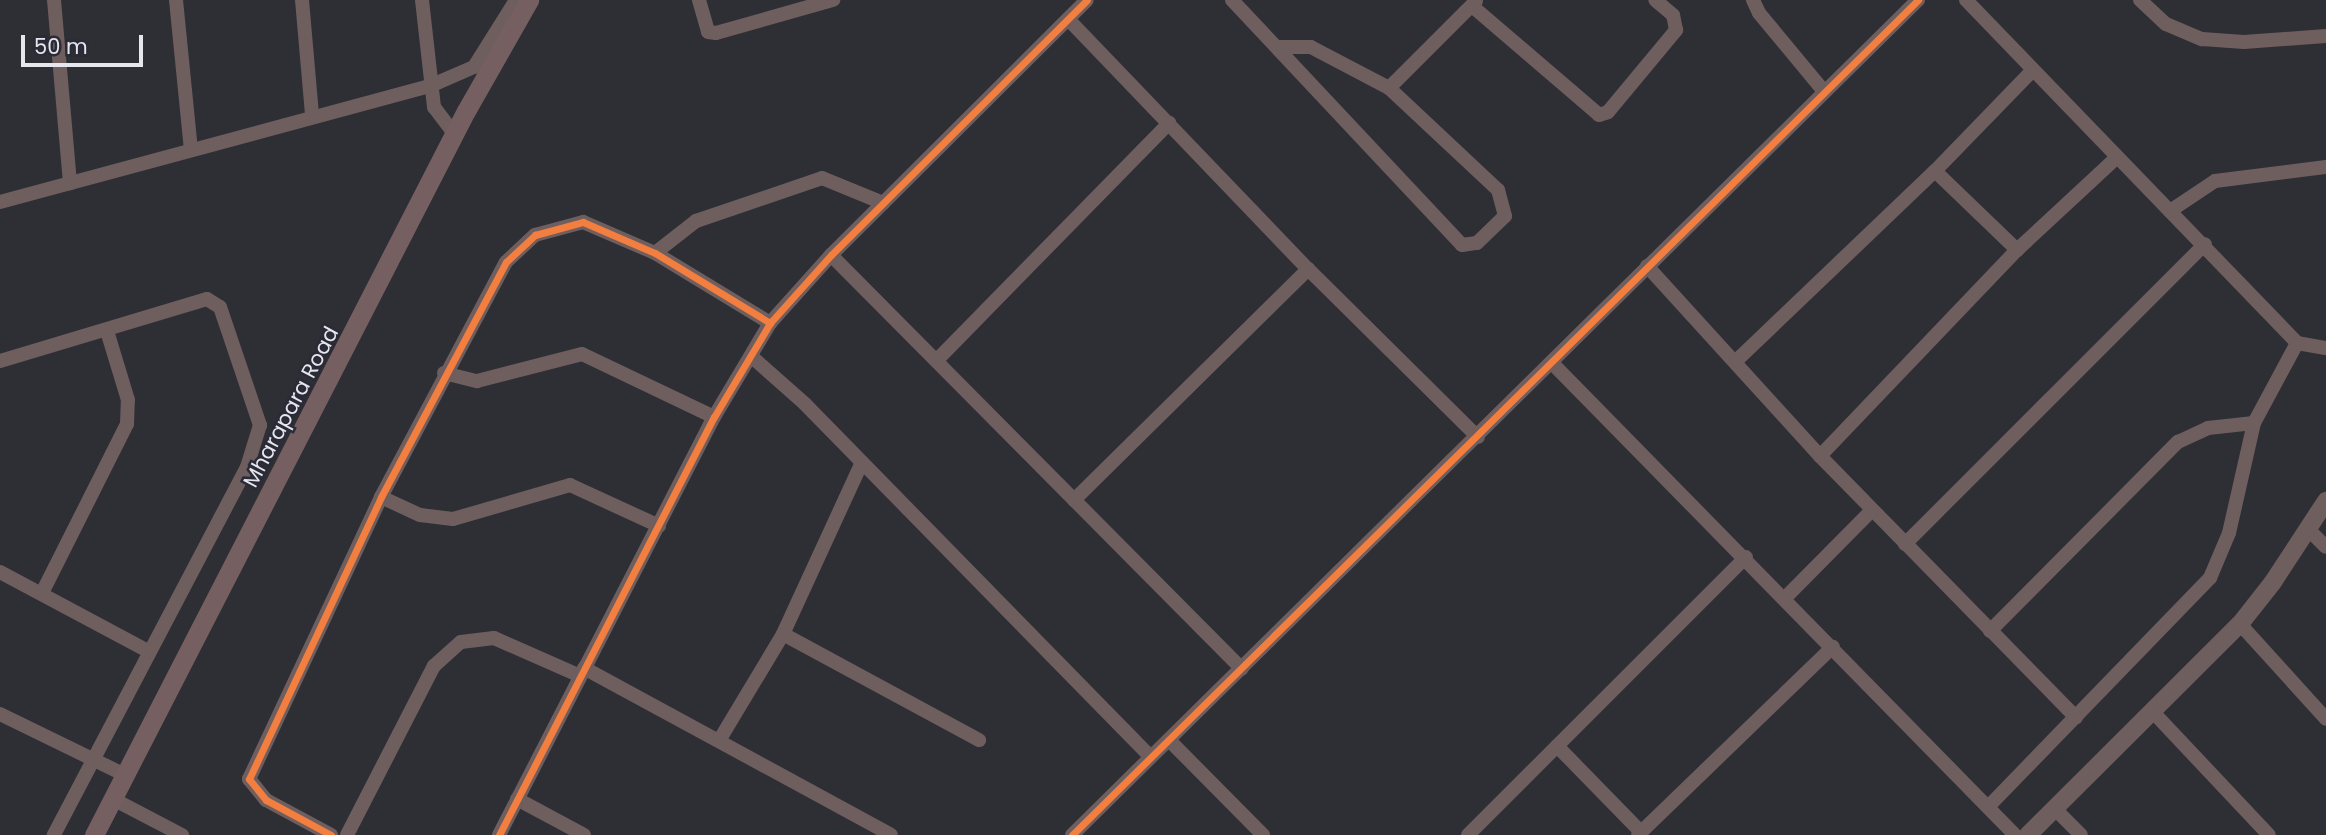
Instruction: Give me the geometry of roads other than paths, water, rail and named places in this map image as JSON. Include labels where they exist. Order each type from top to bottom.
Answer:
[{"type":"main road","name":"Mharapara Road","points":[[94,835],[454,134],[529,0]]},
{"type":"street","points":[[54,0],[70,183]]},
{"type":"street","points":[[176,0],[191,149]]},
{"type":"street","points":[[302,0],[312,115]]},
{"type":"street","points":[[422,0],[434,107],[454,134]]},
{"type":"street","points":[[0,202],[312,115],[430,86],[474,67],[516,0]]},
{"type":"street","points":[[699,0],[708,32],[716,33],[833,0]]},
{"type":"street","points":[[499,835],[715,417],[770,323],[831,255],[1087,0]]},
{"type":"street","points":[[1232,0],[1462,246],[1477,243],[1505,216],[1498,190],[1389,88],[1311,47],[1278,47]]},
{"type":"street","points":[[1389,88],[1474,3],[1599,115],[1608,112],[1676,30],[1673,15],[1656,0]]},
{"type":"street","points":[[1754,0],[1759,13],[1823,90]]},
{"type":"street","points":[[1072,835],[1478,437],[1823,90],[1919,0]]},
{"type":"street","points":[[1966,0],[2031,72],[2115,159],[2204,244],[2297,343],[2326,348]]},
{"type":"street","points":[[2140,0],[2165,24],[2202,39],[2244,42],[2326,36]]},
{"type":"street","points":[[1068,19],[1308,269],[1478,437]]},
{"type":"street","points":[[1736,361],[1935,171],[2031,72]]},
{"type":"street","points":[[937,360],[1169,123]]},
{"type":"street","points":[[1820,456],[2017,250],[2115,159]]},
{"type":"street","points":[[2170,211],[2215,181],[2326,167]]},
{"type":"street","points":[[1935,171],[2017,250]]},
{"type":"street","points":[[655,253],[696,221],[822,178],[883,203]]},
{"type":"street","points":[[331,835],[266,800],[249,779],[382,497],[444,373],[506,262],[535,235],[583,222],[655,253],[770,323]]},
{"type":"street","points":[[1905,544],[2204,244]]},
{"type":"street","points":[[831,255],[1242,669]]},
{"type":"street","points":[[1647,266],[1820,456],[2076,717]]},
{"type":"street","points":[[1074,500],[1308,269]]},
{"type":"street","points":[[0,361],[207,299],[220,307],[260,425],[247,467],[148,651],[54,835]]},
{"type":"street","points":[[42,593],[127,424],[128,400],[107,331]]},
{"type":"street","points":[[1989,806],[2210,578],[2229,533],[2254,423],[2297,343]]},
{"type":"street","points":[[444,373],[477,381],[582,354],[715,417]]},
{"type":"street","points":[[751,356],[862,462],[1152,757]]},
{"type":"street","points":[[1552,363],[1746,557],[2015,835]]},
{"type":"street","points":[[1990,631],[2178,442],[2208,428],[2254,423]]},
{"type":"street","points":[[720,739],[783,634],[862,462]]},
{"type":"street","points":[[382,497],[421,515],[453,519],[570,485],[659,526]]},
{"type":"street","points":[[2028,835],[2240,624],[2326,501]]},
{"type":"street","points":[[1785,598],[1872,510]]},
{"type":"street","points":[[2308,529],[2326,547]]},
{"type":"street","points":[[1468,835],[1746,557]]},
{"type":"street","points":[[0,572],[148,651]]},
{"type":"street","points":[[2240,624],[2326,719]]},
{"type":"street","points":[[783,634],[979,740]]},
{"type":"street","points":[[347,835],[434,666],[461,642],[494,638],[582,672],[720,739],[891,835]]},
{"type":"street","points":[[1558,746],[1639,834],[1833,648]]},
{"type":"street","points":[[2153,712],[2269,835]]},
{"type":"street","points":[[0,714],[91,762],[125,775]]},
{"type":"street","points":[[1169,740],[1258,833]]},
{"type":"street","points":[[113,799],[182,835]]},
{"type":"street","points":[[517,799],[584,835]]},
{"type":"street","points":[[2056,810],[2081,835]]}]
